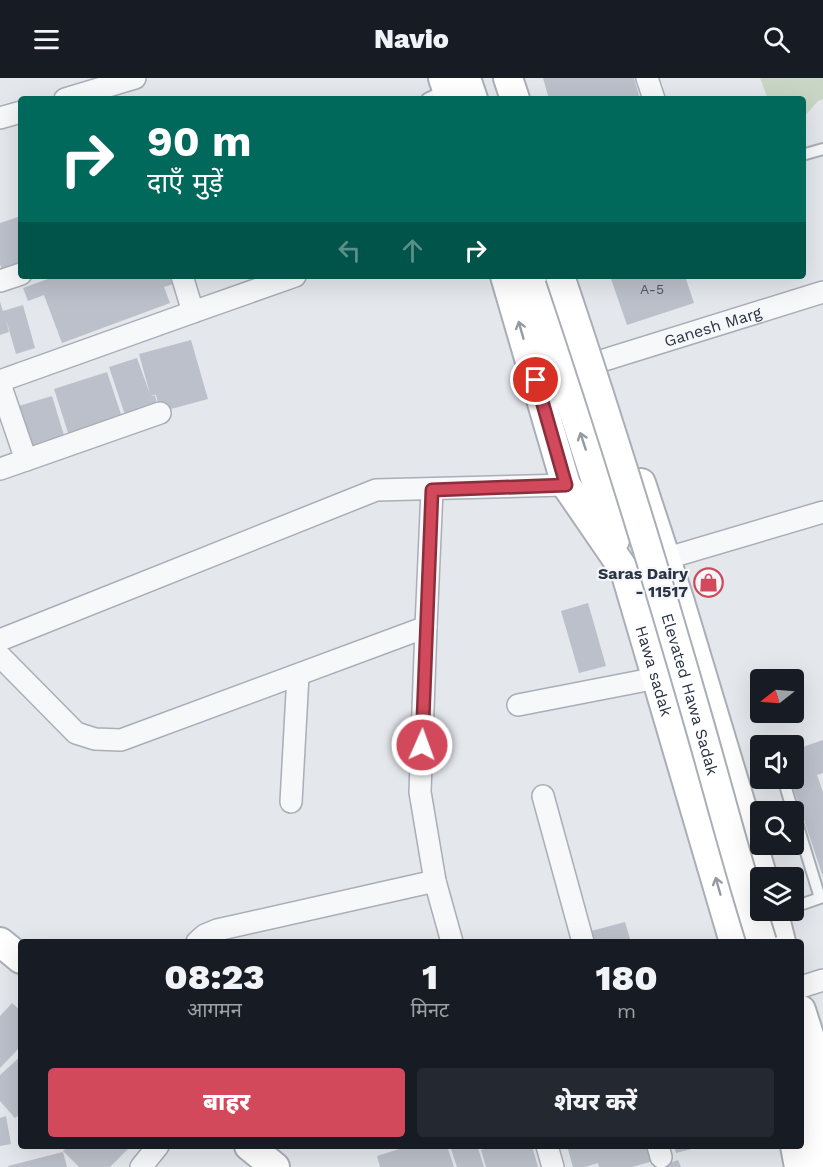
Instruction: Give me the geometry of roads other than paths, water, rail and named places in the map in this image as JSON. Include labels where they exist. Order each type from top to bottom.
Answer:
[{"type":"main road","points":[[495,78],[500,96]]},
{"type":"main road","points":[[508,78],[514,96]]},
{"type":"main road","points":[[446,89],[465,96]]},
{"type":"main road","name":"Hawa sadak","points":[[507,279],[566,485],[625,571],[733,939]]},
{"type":"main road","points":[[532,279],[625,571]]},
{"type":"main road","name":"Elevated Hawa Sadak","points":[[561,279],[615,445],[696,712],[761,939]]},
{"type":"main road","points":[[574,279],[666,558],[760,867]]},
{"type":"main road","points":[[781,921],[782,939]]},
{"type":"main road","points":[[0,942],[18,957]]},
{"type":"main road","points":[[804,1019],[813,1047],[823,1094]]},
{"type":"main road","points":[[804,1086],[823,1167]]},
{"type":"main road","points":[[253,1149],[275,1167]]},
{"type":"main road","points":[[796,1149],[799,1167]]},
{"type":"street","points":[[74,96],[135,78]]},
{"type":"street","points":[[647,78],[653,96]]},
{"type":"street","points":[[0,118],[18,113]]},
{"type":"street","points":[[0,281],[18,275]]},
{"type":"street","points":[[183,279],[193,312]]},
{"type":"street","points":[[26,460],[0,383],[286,279]]},
{"type":"street","name":"Ganesh Marg","points":[[601,361],[823,292]]},
{"type":"street","points":[[0,469],[160,413]]},
{"type":"street","points":[[0,640],[376,490],[566,485]]},
{"type":"street","points":[[432,490],[420,792],[435,881],[451,939]]},
{"type":"street","points":[[625,571],[823,512]]},
{"type":"street","points":[[0,656],[76,733],[95,739],[121,740],[426,627]]},
{"type":"street","points":[[291,802],[298,675]]},
{"type":"street","points":[[518,705],[657,678]]},
{"type":"street","points":[[543,796],[582,939]]},
{"type":"street","points":[[200,939],[216,930],[435,881]]},
{"type":"street","points":[[804,986],[823,980]]},
{"type":"street","points":[[141,1167],[156,1149]]},
{"type":"street","points":[[548,1149],[553,1167]]},
{"type":"lane","points":[[806,154],[823,149]]},
{"type":"lane","points":[[804,845],[822,898],[804,904]]},
{"type":"place","name":"Saras Dairy - 11517","points":[[709,582]]}]
